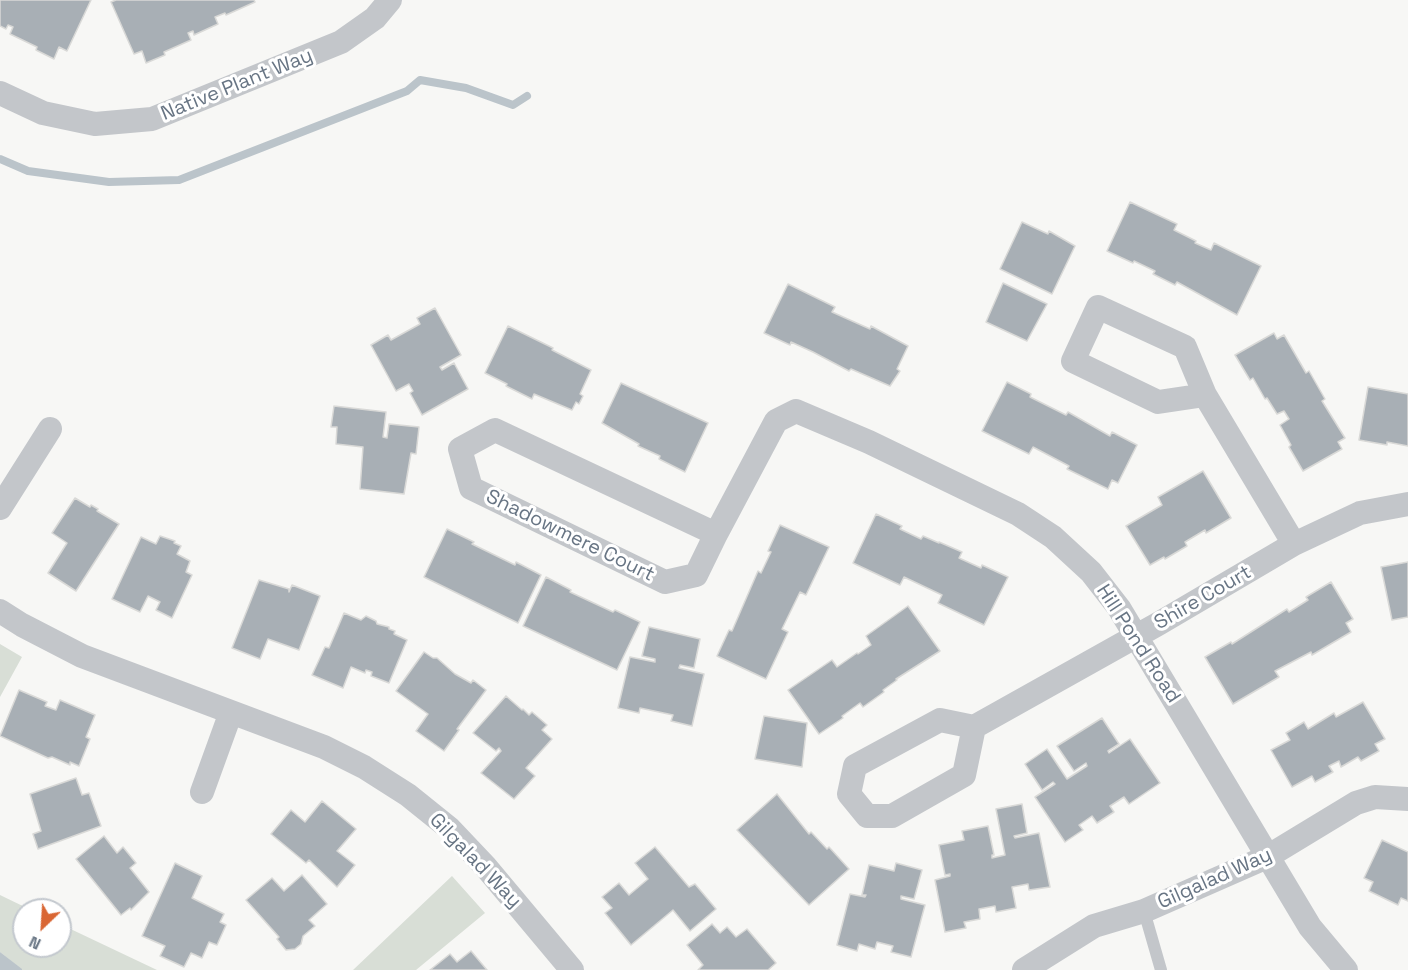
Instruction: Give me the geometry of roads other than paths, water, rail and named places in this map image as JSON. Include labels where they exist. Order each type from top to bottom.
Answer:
[{"type":"street","name":"Native Plant Way","points":[[0,93],[43,113],[95,124],[152,119],[341,42],[375,18],[390,0]]},
{"type":"street","points":[[1205,395],[1158,402],[1073,361],[1098,307],[1185,347],[1205,395],[1294,543]]},
{"type":"street","name":"Shadowmere Court","points":[[716,534],[495,430],[460,449],[471,488],[665,582],[696,575],[776,421],[796,411]]},
{"type":"street","name":"Hill Pond Road","points":[[796,411],[868,442],[1018,514],[1053,537],[1090,572],[1119,608],[1310,927],[1346,970]]},
{"type":"street","points":[[0,508],[50,429]]},
{"type":"street","name":"Shire Court","points":[[974,727],[1136,636],[1294,543],[1360,513],[1408,504]]},
{"type":"street","name":"Gilgalad Way","points":[[0,611],[82,656],[324,747],[364,767],[408,795],[449,828],[485,866],[572,970]]},
{"type":"street","points":[[202,792],[231,712]]},
{"type":"street","points":[[940,720],[974,727],[964,775],[892,816],[867,816],[849,794],[855,766],[940,720]]},
{"type":"street","name":"Gilgalad Way","points":[[1024,970],[1094,926],[1144,911],[1267,856],[1356,803],[1374,797],[1408,799]]},
{"type":"lane","points":[[1144,911],[1161,970]]},
{"type":"waterway","points":[[0,159],[28,171],[109,182],[179,180],[407,91],[420,80],[466,88],[513,105],[527,96]]}]
